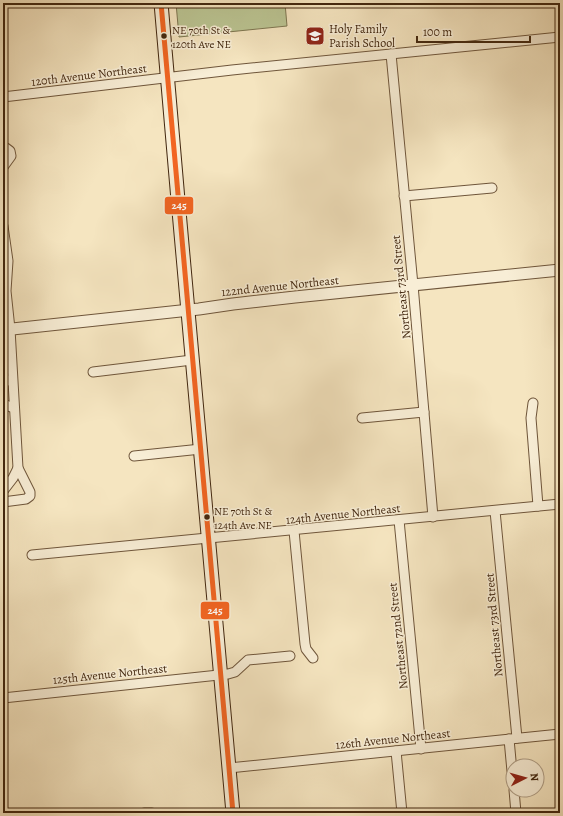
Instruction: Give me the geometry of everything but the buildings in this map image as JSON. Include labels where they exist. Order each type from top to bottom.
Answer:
[{"type":"main road","points":[[161,3],[233,813]]},
{"type":"street","name":"120th Avenue Northeast","points":[[3,97],[232,70],[560,37]]},
{"type":"street","name":"Northeast 73rd Street","points":[[390,54],[413,285],[433,517]]},
{"type":"street","points":[[3,148],[10,151],[11,156],[3,167]]},
{"type":"street","points":[[404,196],[492,188]]},
{"type":"street","points":[[3,226],[8,261],[5,288],[6,329],[12,379],[18,468],[30,492],[30,496],[26,499],[3,502]]},
{"type":"street","name":"122nd Avenue Northeast","points":[[6,329],[560,270]]},
{"type":"street","points":[[93,372],[192,360]]},
{"type":"street","points":[[3,384],[12,379]]},
{"type":"street","points":[[533,403],[531,418],[538,506]]},
{"type":"street","points":[[3,404],[14,408]]},
{"type":"street","points":[[362,418],[424,412]]},
{"type":"street","points":[[134,456],[201,449]]},
{"type":"street","points":[[3,491],[13,478],[18,468]]},
{"type":"street","name":"124th Avenue Northeast","points":[[32,555],[294,531],[560,504]]},
{"type":"street","name":"Northeast 73rd Street","points":[[495,511],[513,738],[513,758]]},
{"type":"street","name":"Northeast 72nd Street","points":[[399,520],[421,749]]},
{"type":"street","points":[[294,531],[304,644],[313,658]]},
{"type":"street","name":"125th Avenue Northeast","points":[[3,698],[220,675],[235,672],[248,660],[290,656]]},
{"type":"street","name":"126th Avenue Northeast","points":[[229,768],[560,734]]},
{"type":"street","points":[[396,751],[402,813]]},
{"type":"street","points":[[515,798],[516,813]]},
{"type":"street","points":[[144,813],[152,813]]},
{"type":"green space","points":[[176,3],[285,3],[287,26],[179,37]]},
{"type":"transit line","name":"245","points":[[161,3],[233,813]]},
{"type":"place","name":"NE 70th St & 120th Ave NE","points":[[164,36]]},
{"type":"place","name":"Holy Family Parish School","points":[[315,36]]},
{"type":"place","name":"NE 70th St & 124th Ave NE","points":[[207,517]]}]
